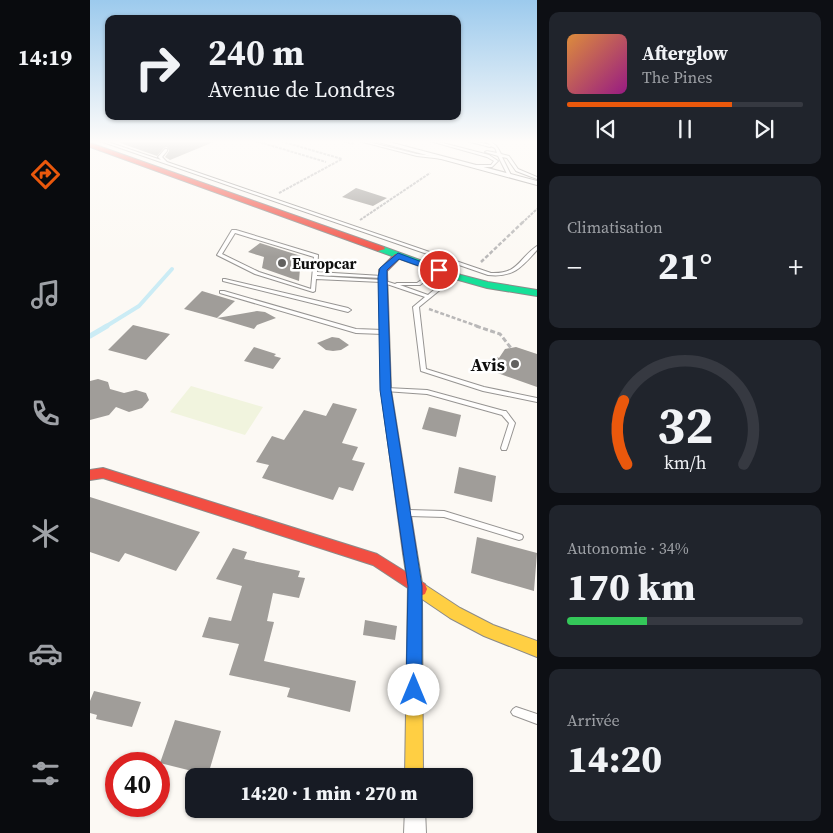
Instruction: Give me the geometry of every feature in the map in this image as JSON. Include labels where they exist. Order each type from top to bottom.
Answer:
[{"type":"street","points":[[187,180],[473,282],[537,292]]},
{"type":"street","points":[[398,256],[383,270],[386,281],[383,332],[386,390],[415,586],[414,768]]},
{"type":"street","points":[[90,474],[103,473],[377,560],[455,613],[489,631],[537,649]]},
{"type":"street","points":[[415,818],[415,833]]},
{"type":"lane","points":[[217,180],[472,269],[498,275],[509,274],[514,271],[537,247]]},
{"type":"lane","points":[[234,231],[316,256],[314,275],[313,291],[257,273],[219,255],[234,231]]},
{"type":"lane","points":[[314,275],[418,284],[427,277]]},
{"type":"lane","points":[[225,280],[348,310]]},
{"type":"lane","points":[[386,281],[429,297]]},
{"type":"lane","points":[[444,284],[416,307],[423,370],[483,389],[537,400]]},
{"type":"lane","points":[[300,298],[302,287]]},
{"type":"lane","points":[[222,292],[356,331],[383,332]]},
{"type":"lane","points":[[386,390],[427,392],[504,413],[512,423],[504,448]]},
{"type":"lane","points":[[404,513],[444,514],[519,537]]},
{"type":"lane","points":[[516,712],[537,719]]},
{"type":"path","points":[[277,194],[303,180]]},
{"type":"path","points":[[359,221],[420,180]]},
{"type":"path","points":[[472,269],[537,209]]},
{"type":"path","points":[[420,303],[425,308],[500,334],[511,348]]},
{"type":"green space","points":[[191,386],[263,407],[245,435],[170,412]]},
{"type":"building","points":[[356,188],[387,198],[373,206],[342,197]]},
{"type":"building","name":"Europcar","points":[[260,243],[301,256],[299,281],[262,268],[264,257],[248,252]]},
{"type":"building","points":[[202,291],[235,301],[217,318],[184,309]]},
{"type":"building","points":[[257,311],[265,312],[276,318],[257,325],[254,329],[217,318]]},
{"type":"building","points":[[133,325],[170,334],[146,360],[108,350]]},
{"type":"building","points":[[332,337],[339,338],[349,345],[341,350],[333,351],[326,350],[317,343]]},
{"type":"building","points":[[254,347],[276,354],[274,356],[281,358],[273,369],[244,361]]},
{"type":"building","name":"Avis","points":[[516,347],[537,354],[537,387],[489,370],[497,357],[499,358],[505,349]]},
{"type":"building","points":[[98,379],[108,382],[110,389],[124,393],[136,390],[146,393],[149,400],[142,408],[129,412],[116,407],[109,415],[90,420],[90,381]]},
{"type":"building","points":[[333,403],[357,409],[342,443],[358,447],[352,460],[365,463],[353,491],[339,487],[333,500],[262,478],[269,465],[256,462],[272,436],[284,440],[304,410],[326,416]]},
{"type":"building","points":[[429,407],[461,415],[456,437],[422,429]]},
{"type":"building","points":[[459,467],[496,476],[492,502],[454,493]]},
{"type":"building","points":[[90,497],[200,532],[176,571],[125,553],[119,562],[90,552]]},
{"type":"building","points":[[477,537],[537,553],[534,591],[471,573]]},
{"type":"building","points":[[233,548],[247,552],[244,559],[300,571],[298,577],[305,578],[299,598],[273,593],[267,621],[274,622],[264,661],[356,681],[350,712],[287,697],[290,688],[229,675],[239,644],[202,637],[209,617],[231,621],[242,586],[216,579]]},
{"type":"building","points":[[365,620],[397,626],[395,640],[363,635]]},
{"type":"building","points":[[94,691],[141,702],[132,727],[96,719],[97,715],[90,713],[90,701]]},
{"type":"building","points":[[175,720],[221,731],[210,768],[185,769],[170,766],[170,752],[164,752]]},
{"type":"waterway","points":[[105,327],[139,306],[172,269]]},
{"type":"waterway","points":[[90,336],[107,326]]},
{"type":"traffic: fast","points":[[381,249],[458,277],[487,285],[537,293]]},
{"type":"traffic: slow","points":[[410,553],[415,586],[414,768]]},
{"type":"traffic: slow","points":[[420,589],[455,613],[489,631],[537,649]]},
{"type":"traffic: jam","points":[[188,180],[381,249]]},
{"type":"traffic: jam","points":[[398,256],[383,270],[386,390],[410,553]]},
{"type":"traffic: jam","points":[[90,475],[103,473],[377,560],[420,589]]},
{"type":"place","name":"Europcar","points":[[282,263]]},
{"type":"place","name":"Avis","points":[[515,364]]},
{"type":"route","points":[[414,690],[415,586],[386,390],[382,277],[383,270],[398,256],[439,270]]}]
